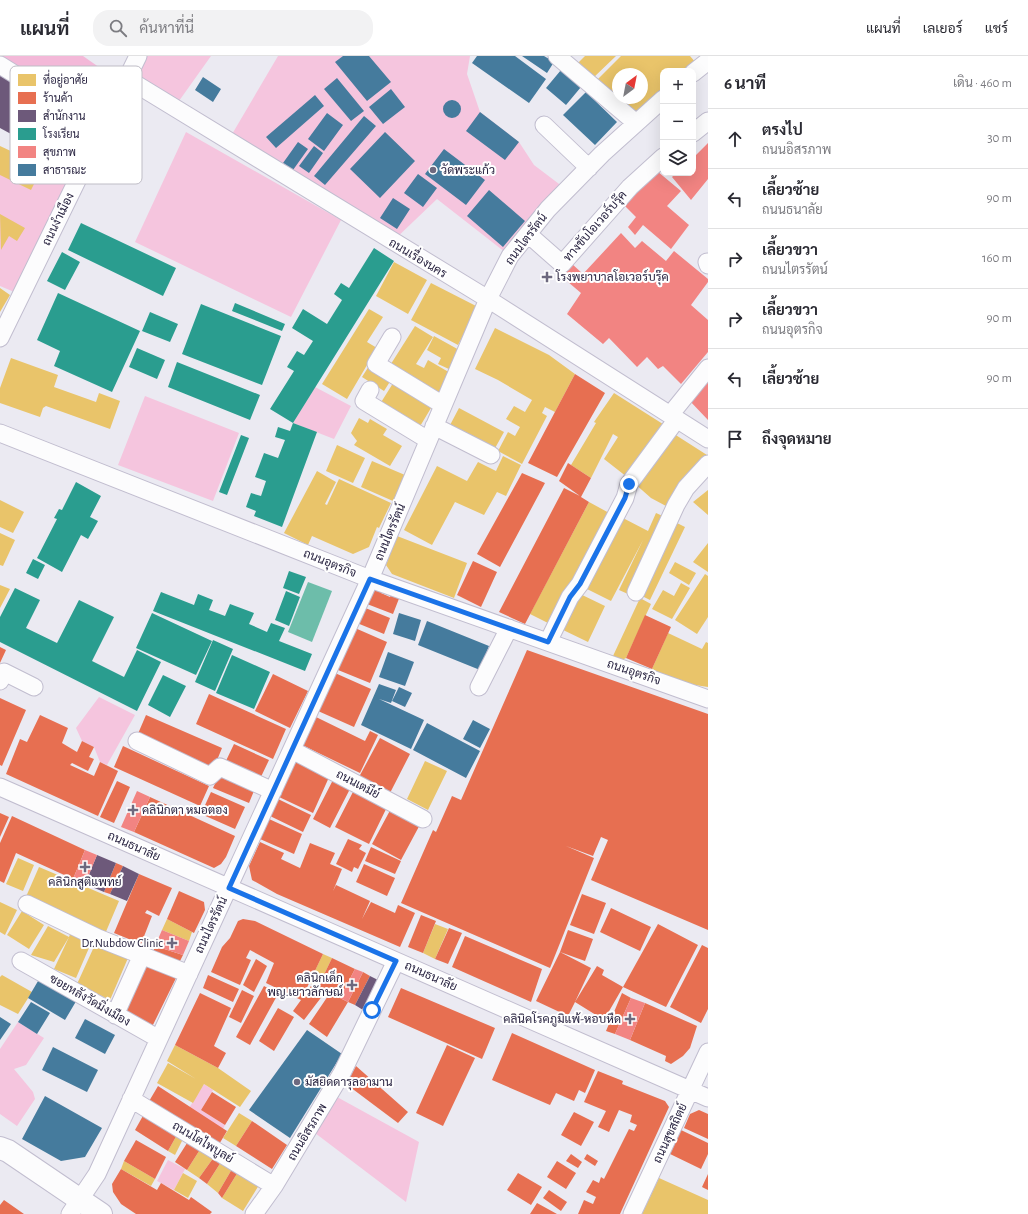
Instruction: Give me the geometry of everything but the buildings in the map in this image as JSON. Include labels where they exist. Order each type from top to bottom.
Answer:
[{"type":"main road","points":[[1,1149],[8,1151],[75,1207],[101,1214]]},
{"type":"street","name":"ถนนงำเมือง","points":[[133,66],[138,56]]},
{"type":"street","points":[[557,56],[636,123]]},
{"type":"street","points":[[696,71],[708,61]]},
{"type":"street","points":[[0,65],[10,71]]},
{"type":"street","name":"ถนนเรื่องนคร","points":[[142,88],[488,299],[708,439]]},
{"type":"street","name":"ถนนไตรรัตน์","points":[[75,1207],[97,1174],[229,888],[370,579],[488,299],[510,256],[548,209],[588,168],[660,102]]},
{"type":"street","points":[[696,131],[708,121]]},
{"type":"street","points":[[544,125],[588,168]]},
{"type":"street","name":"ทางขับโอเวอร์บรุ๊ค","points":[[528,234],[562,264],[630,187],[660,161]]},
{"type":"street","name":"ถนนงำเมือง","points":[[0,338],[75,184]]},
{"type":"street","points":[[392,337],[376,364],[443,405]]},
{"type":"street","points":[[548,642],[570,597],[580,584],[625,498],[629,484],[673,417],[708,368]]},
{"type":"street","points":[[370,390],[364,401],[431,433],[491,455]]},
{"type":"street","name":"ถนนอุตรกิจ","points":[[0,433],[370,579],[708,699]]},
{"type":"street","points":[[636,592],[676,505],[686,488],[708,464]]},
{"type":"street","points":[[479,687],[509,628]]},
{"type":"street","points":[[0,681],[4,672],[34,687]]},
{"type":"street","points":[[137,740],[210,776],[220,767],[273,791]]},
{"type":"street","name":"ถนนเตมีย์","points":[[292,750],[423,819]]},
{"type":"street","name":"ถนนธนาลัย","points":[[0,788],[708,1098]]},
{"type":"street","points":[[27,904],[98,938],[189,974]]},
{"type":"street","points":[[115,1015],[142,955]]},
{"type":"street","name":"ซอยหลังวัดมิ่งเมือง","points":[[21,961],[159,1039]]},
{"type":"street","name":"ถนนอิสรภาพ","points":[[254,1214],[274,1186],[342,1073],[396,961]]},
{"type":"street","name":"ถนนสุขสถิตย์","points":[[632,1214],[708,1052]]},
{"type":"street","name":"ถนนโตไพบูลย์","points":[[131,1099],[274,1186]]},
{"type":"shaded area","points":[[2,56],[83,56],[97,66],[10,66],[0,61]]},
{"type":"shaded area","points":[[135,56],[211,56],[174,108],[142,88],[142,66],[131,66]]},
{"type":"shaded area","name":"วัดพระแก้ว","points":[[278,56],[470,56],[467,74],[480,112],[519,142],[534,165],[567,190],[510,256],[437,199],[392,242],[228,141]]},
{"type":"shaded area","points":[[186,132],[341,220],[291,317],[135,242]]},
{"type":"shaded area","points":[[10,173],[10,184],[68,184],[19,294],[0,286],[0,175]]},
{"type":"shaded area","points":[[315,387],[351,406],[334,439],[293,423]]},
{"type":"shaded area","points":[[145,396],[239,433],[213,501],[118,465]]},
{"type":"shaded area","points":[[308,582],[332,591],[312,642],[288,632]]},
{"type":"shaded area","points":[[99,697],[135,715],[107,765],[100,762],[94,747],[82,741],[76,728]]},
{"type":"shaded area","points":[[18,1022],[44,1038],[26,1065],[14,1069],[33,1092],[35,1099],[17,1126],[0,1114],[0,1049]]},
{"type":"shaded area","points":[[204,1084],[213,1090],[201,1110],[225,1125],[223,1129],[189,1108]]},
{"type":"shaded area","points":[[337,1097],[419,1142],[406,1202],[315,1133]]},
{"type":"shaded area","points":[[168,1160],[185,1169],[174,1190],[157,1181]]},
{"type":"place","name":"วัดพระแก้ว","points":[[433,170]]},
{"type":"place","name":"โรงพยาบาลโอเวอร์บรุ๊ค","points":[[547,277]]},
{"type":"place","name":"คลินิกตา หมอตอง","points":[[133,810]]},
{"type":"place","name":"คลินิกสูติแพทย์","points":[[85,867]]},
{"type":"place","name":"Dr.Nubdow Clinic","points":[[172,943]]},
{"type":"place","name":"คลินิกเด็ก พญ.เยาวลักษณ์","points":[[352,985]]},
{"type":"place","name":"คลินิคโรคภูมิแพ้-หอบหืด","points":[[630,1019]]},
{"type":"place","name":"มัสยิดดารุลอามาน","points":[[297,1082]]},
{"type":"route","points":[[372,1010],[396,961],[229,888],[370,579],[548,642],[570,597],[580,584],[625,498],[629,484]]}]
